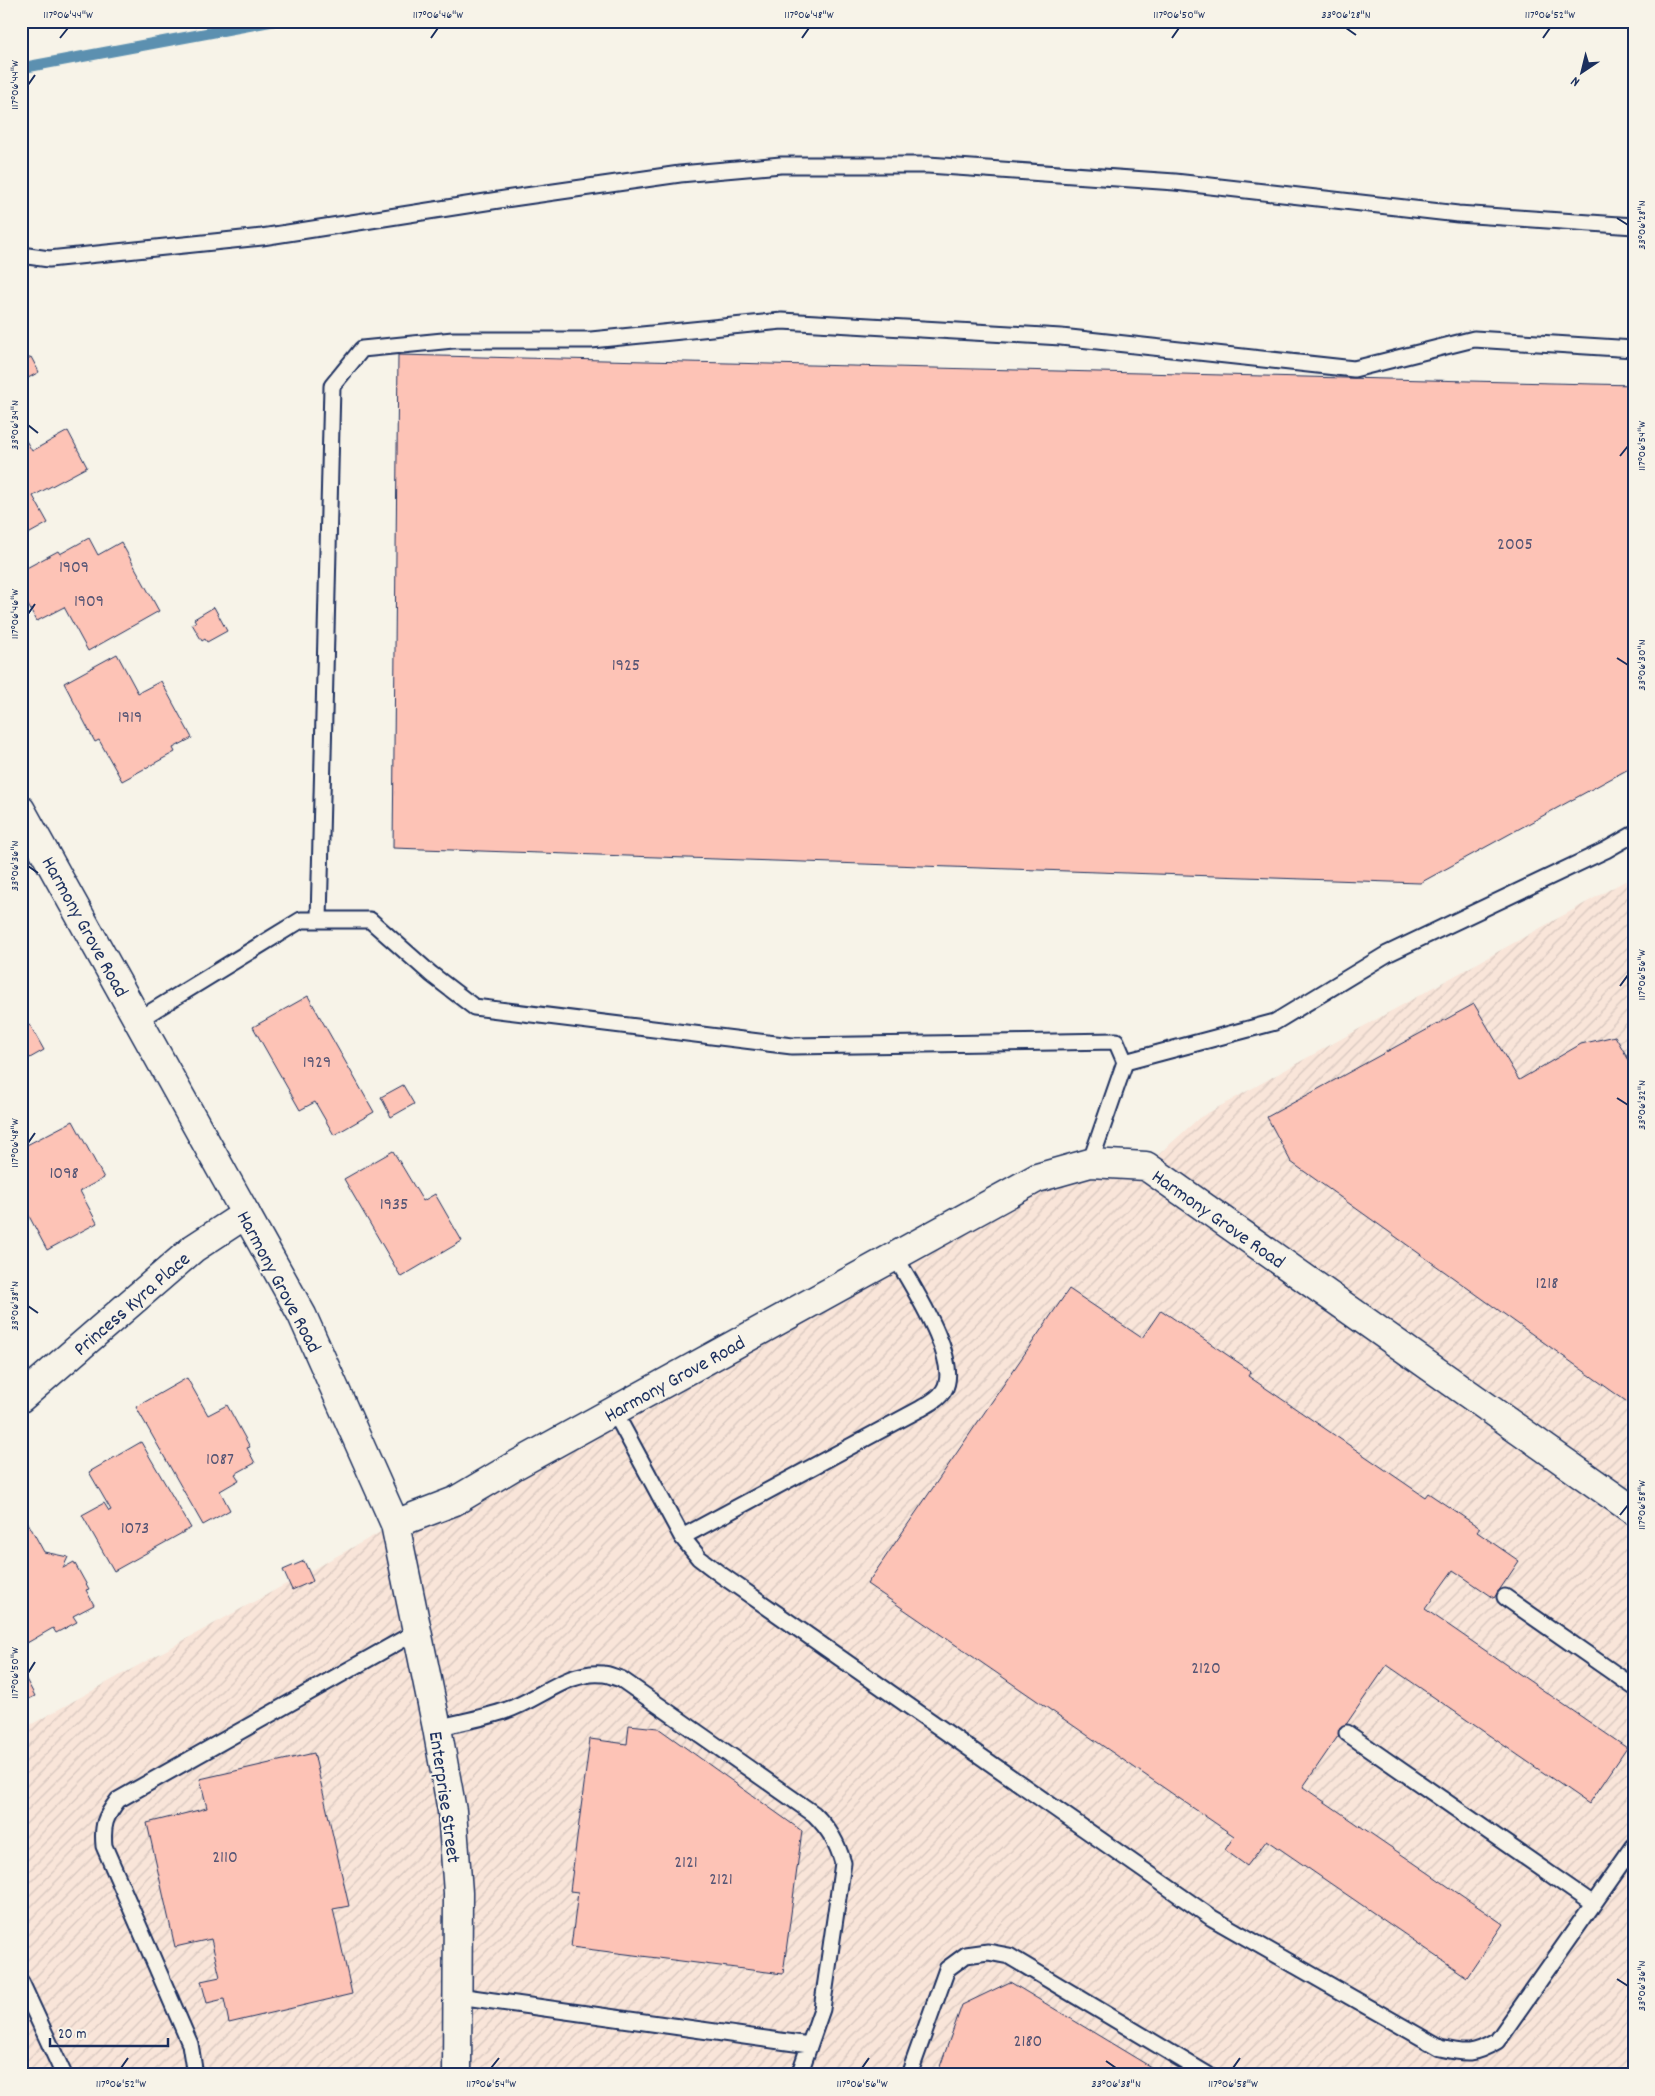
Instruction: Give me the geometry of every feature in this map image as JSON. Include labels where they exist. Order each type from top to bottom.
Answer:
[{"type":"street","name":"Harmony Grove Road","points":[[21,810],[302,1314],[394,1524],[455,1501],[614,1411],[1037,1178],[1090,1163],[1146,1166],[1634,1511]]},
{"type":"street","name":"Princess Kyra Place","points":[[21,1398],[194,1248],[246,1214]]},
{"type":"street","name":"Enterprise Street","points":[[394,1524],[437,1728],[452,1811],[458,1893],[457,2075]]},
{"type":"lane","points":[[21,255],[49,260],[262,237],[680,174],[781,165],[928,165],[1165,182],[1458,214],[1634,226]]},
{"type":"lane","points":[[319,920],[332,386],[362,349],[453,340],[591,340],[782,321],[1061,337],[1354,369],[1474,339],[1634,349]]},
{"type":"lane","points":[[1125,1062],[1274,1022],[1387,954],[1606,850],[1634,834]]},
{"type":"lane","points":[[138,1020],[300,920],[370,920],[431,974],[474,1007],[792,1046],[1116,1041],[1125,1062],[1090,1163]]},
{"type":"lane","points":[[682,1537],[920,1409],[934,1401],[945,1389],[948,1374],[947,1359],[940,1340],[895,1256]]},
{"type":"lane","points":[[614,1411],[682,1537],[699,1558],[1212,1918],[1440,2048],[1459,2052],[1480,2051],[1497,2041],[1634,1846]]},
{"type":"lane","points":[[1504,1597],[1634,1687]]},
{"type":"lane","points":[[195,2075],[190,2044],[104,1846],[103,1828],[108,1812],[118,1800],[416,1632]]},
{"type":"lane","points":[[437,1728],[507,1711],[535,1699],[561,1683],[584,1675],[603,1674],[621,1679],[814,1814],[828,1828],[835,1840],[843,1863],[822,2009],[799,2075]]},
{"type":"lane","points":[[1348,1733],[1593,1904]]},
{"type":"lane","points":[[909,2075],[947,1969],[966,1955],[988,1952],[1009,1956],[1208,2075]]},
{"type":"lane","points":[[21,1982],[64,2075]]},
{"type":"lane","points":[[458,1996],[809,2045]]},
{"type":"shaded area","points":[[1634,876],[1634,2075],[21,2075],[21,1730],[395,1524],[1037,1178],[1146,1166],[1199,1118]]},
{"type":"building","points":[[398,355],[1634,385],[1634,766],[1420,883],[393,848]]},
{"type":"building","points":[[31,357],[39,372],[21,382],[21,363]]},
{"type":"building","points":[[68,431],[87,467],[33,496],[48,523],[21,538],[21,432],[32,451]]},
{"type":"building","points":[[89,538],[98,555],[121,542],[159,611],[88,651],[64,607],[37,621],[21,593],[21,571],[58,551],[60,554]]},
{"type":"building","points":[[214,607],[227,631],[207,642],[205,639],[202,641],[192,624],[196,622],[194,619]]},
{"type":"building","points":[[117,654],[138,693],[161,681],[192,738],[173,748],[175,752],[122,781],[99,740],[95,742],[64,683]]},
{"type":"building","points":[[308,996],[374,1112],[334,1135],[315,1102],[300,1110],[253,1027]]},
{"type":"building","points":[[1474,1004],[1519,1080],[1581,1044],[1615,1036],[1634,1069],[1634,1402],[1630,1404],[1291,1162],[1267,1117]]},
{"type":"building","points":[[30,1025],[44,1050],[21,1063],[21,1030]]},
{"type":"building","points":[[403,1085],[414,1104],[391,1117],[381,1097]]},
{"type":"building","points":[[73,1121],[104,1178],[80,1191],[97,1223],[47,1250],[21,1201],[21,1148]]},
{"type":"building","points":[[393,1151],[423,1201],[435,1194],[462,1241],[401,1277],[344,1179]]},
{"type":"building","points":[[1069,1289],[1142,1338],[1161,1310],[1251,1371],[1248,1376],[1425,1497],[1428,1493],[1480,1528],[1477,1532],[1519,1561],[1494,1598],[1453,1570],[1425,1609],[1627,1748],[1589,1804],[1387,1665],[1303,1787],[1503,1924],[1467,1977],[1267,1840],[1247,1866],[1225,1850],[1234,1836],[867,1584]]},
{"type":"building","points":[[187,1378],[208,1415],[227,1405],[250,1447],[247,1448],[255,1463],[235,1474],[239,1480],[220,1491],[230,1510],[203,1525],[136,1407]]},
{"type":"building","points":[[141,1442],[191,1528],[114,1571],[82,1515],[104,1503],[109,1511],[111,1510],[89,1472]]},
{"type":"building","points":[[27,1521],[44,1552],[68,1557],[63,1568],[74,1562],[89,1589],[86,1590],[94,1605],[73,1616],[77,1622],[56,1633],[53,1628],[27,1643],[21,1633],[21,1524]]},
{"type":"building","points":[[304,1561],[313,1581],[292,1590],[283,1570]]},
{"type":"building","points":[[21,1670],[35,1696],[21,1703]]},
{"type":"building","points":[[629,1725],[658,1728],[802,1831],[783,1974],[571,1947],[578,1892],[570,1891],[590,1739],[627,1744]]},
{"type":"building","points":[[314,1753],[349,1906],[333,1909],[352,1994],[229,2023],[224,1999],[207,2003],[201,1981],[220,1977],[211,1939],[175,1947],[147,1823],[207,1808],[200,1779]]},
{"type":"building","points":[[1010,1982],[1164,2075],[937,2075],[962,2005]]},
{"type":"waterway","points":[[21,68],[273,21]]}]
